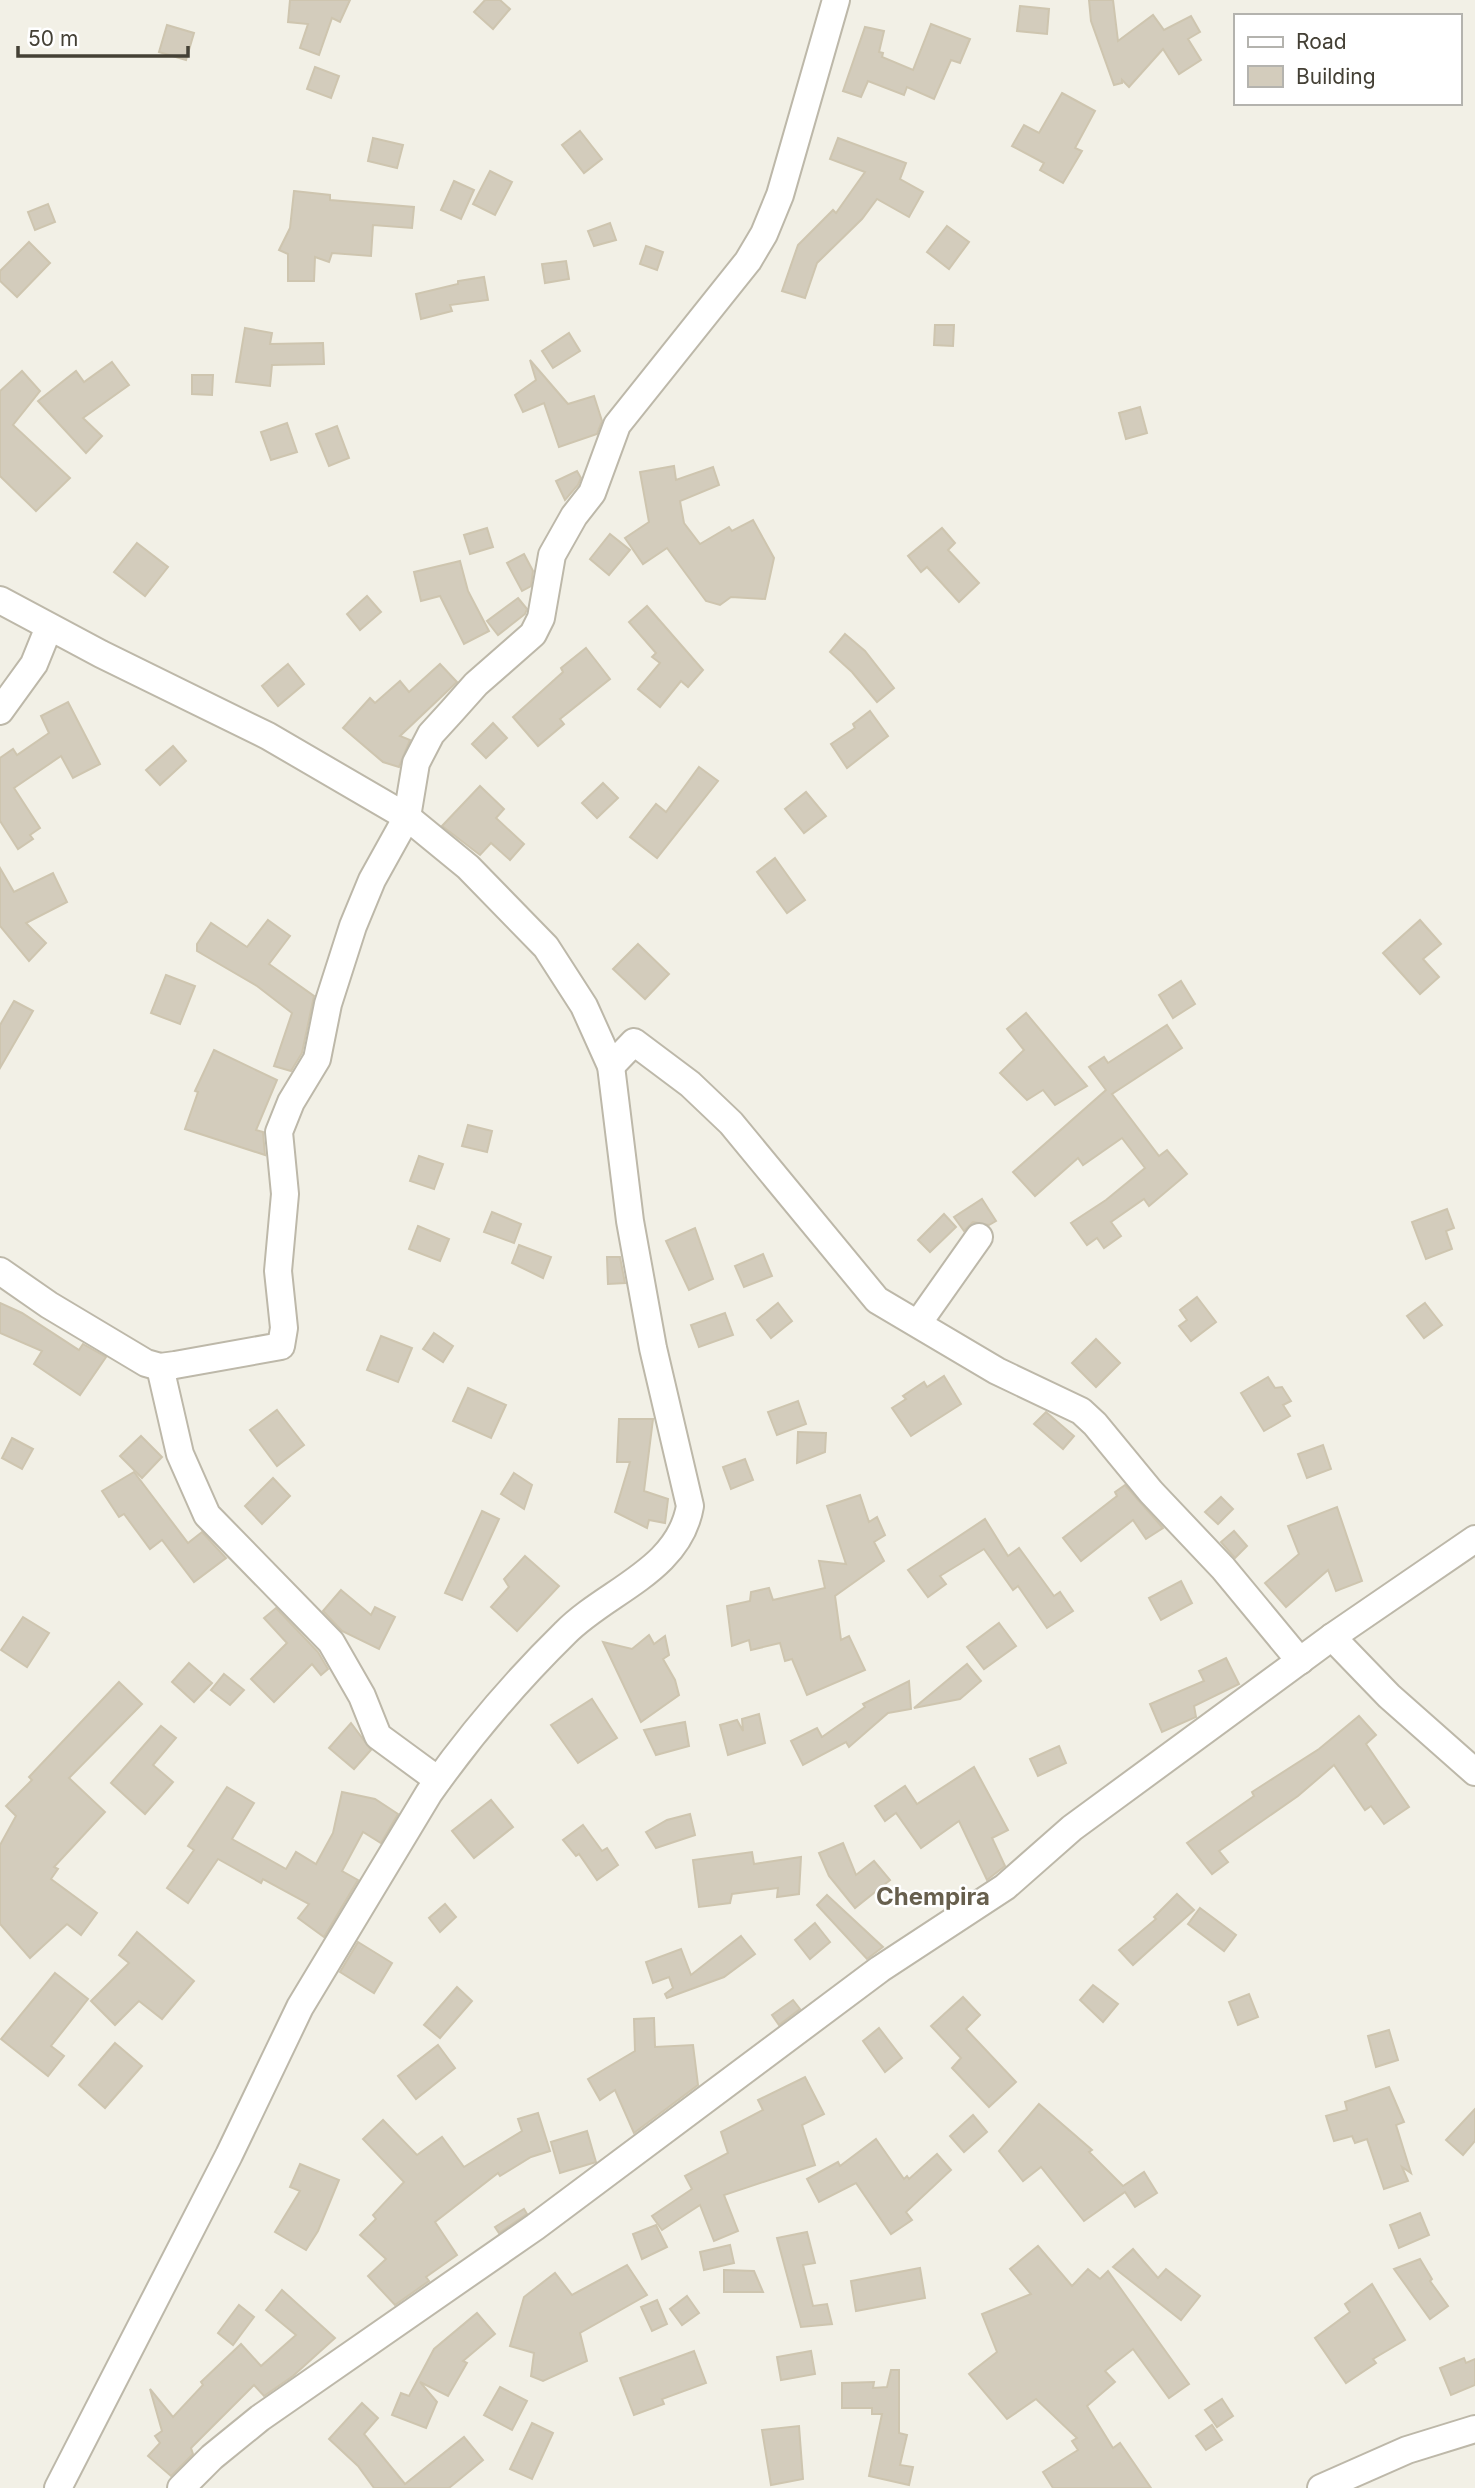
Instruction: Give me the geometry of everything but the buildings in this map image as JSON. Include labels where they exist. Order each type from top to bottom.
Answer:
[{"type":"street","points":[[0,1271],[49,1305],[146,1363],[160,1367],[273,1349],[283,1344],[278,1271],[285,1194],[278,1132],[291,1102],[317,1059],[328,1004],[352,926],[372,880],[407,817],[416,764],[431,734],[476,684],[533,634],[541,618],[552,555],[574,516],[592,493],[617,425],[748,261],[764,234],[796,147],[836,0]]},
{"type":"street","points":[[0,600],[268,736],[407,817],[468,867],[546,947],[584,1006],[611,1066],[630,1221],[653,1348],[690,1506],[688,1518],[667,1553],[621,1594],[565,1632],[438,1780],[300,2007],[229,2155],[58,2488]]},
{"type":"street","points":[[0,711],[34,664],[49,627]]},
{"type":"street","points":[[611,1066],[634,1042],[690,1084],[757,1154],[862,1285],[896,1312],[919,1322],[997,1371],[1081,1411],[1095,1423],[1151,1492],[1223,1568],[1300,1661]]},
{"type":"street","points":[[919,1322],[979,1237]]},
{"type":"street","points":[[160,1367],[180,1454],[207,1515],[331,1643],[362,1696],[378,1736],[438,1780]]},
{"type":"street","points":[[181,2488],[212,2457],[260,2418],[535,2227],[880,1969],[1005,1887],[1072,1828],[1332,1637],[1475,1539]]},
{"type":"street","points":[[1332,1637],[1389,1696],[1475,1772]]},
{"type":"street","points":[[1321,2488],[1407,2450],[1475,2429]]},
{"type":"district","name":"Chempira","points":[[933,1897]]}]
